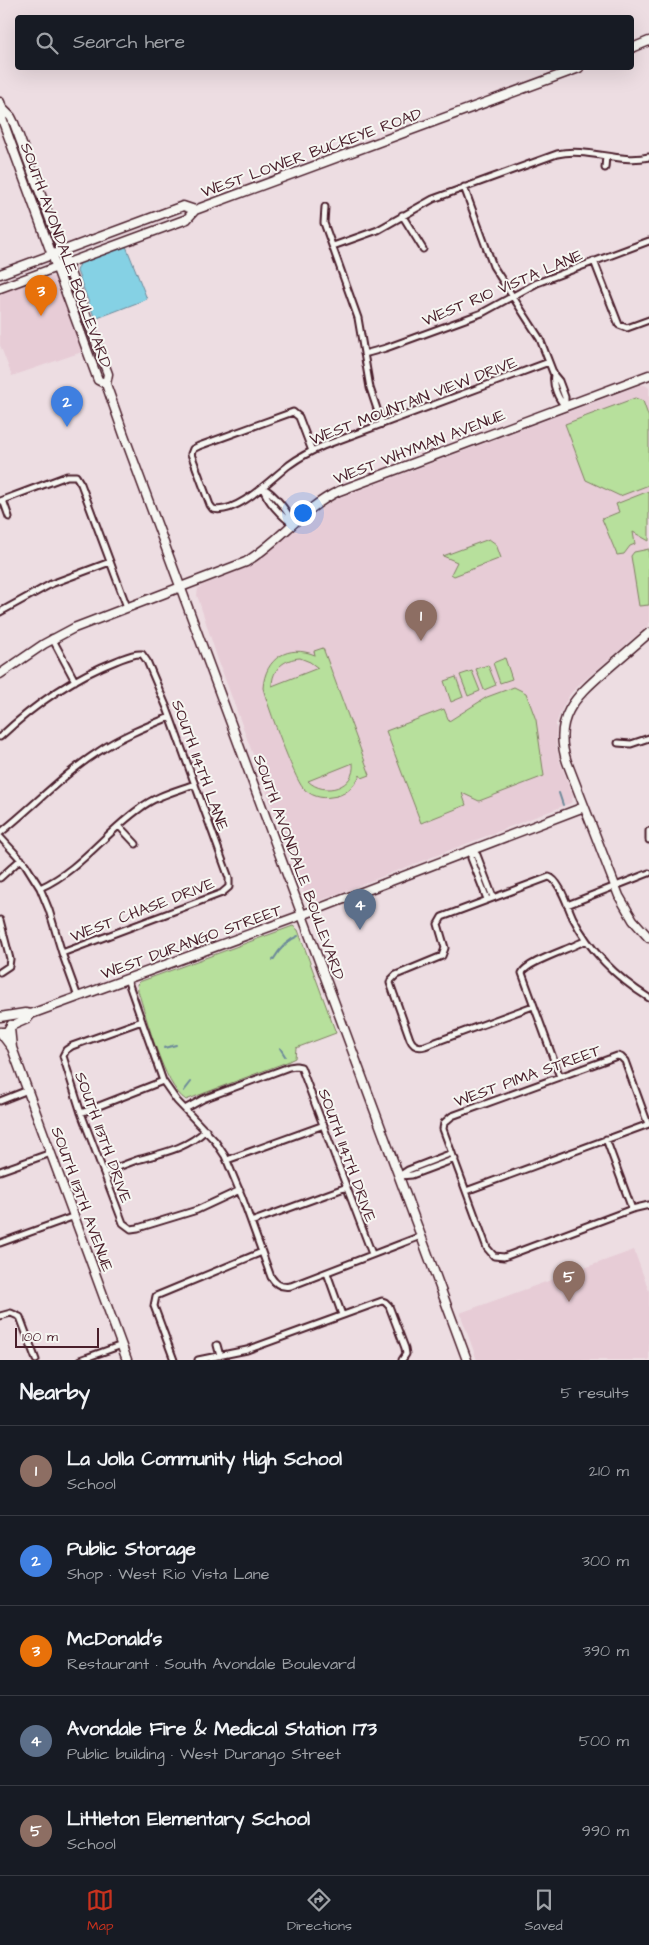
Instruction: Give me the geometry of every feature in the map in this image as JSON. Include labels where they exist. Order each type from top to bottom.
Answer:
[{"type":"main road","points":[[634,47],[649,42]]},
{"type":"main road","name":"WEST LOWER BUCKEYE ROAD","points":[[0,288],[66,262],[187,219],[195,210],[574,70]]},
{"type":"main road","name":"SOUTH AVONDALE BOULEVARD","points":[[1,105],[11,116],[14,123],[62,250],[108,374],[106,384],[467,1360]]},
{"type":"main road","name":"SOUTH AVONDALE BOULEVARD","points":[[1,105],[2,119],[58,266],[98,380],[106,384]]},
{"type":"main road","points":[[0,274],[183,206],[195,210]]},
{"type":"main road","name":"WEST WHYMAN AVENUE","points":[[0,674],[52,638],[85,623],[246,562],[262,551],[322,500],[339,491],[649,375]]},
{"type":"main road","points":[[649,633],[582,692],[566,714],[563,730],[564,752],[615,886],[628,914],[649,938]]},
{"type":"main road","name":"WEST DURANGO STREET","points":[[0,1032],[7,1032],[12,1020],[25,1013],[31,1014],[302,915],[584,807]]},
{"type":"main road","name":"SOUTH 113TH AVENUE","points":[[12,1020],[12,1048],[127,1360]]},
{"type":"main road","name":"SOUTH 113TH AVENUE","points":[[0,1032],[12,1048]]},
{"type":"street","points":[[333,246],[378,230],[426,202],[557,154],[574,152],[631,159],[649,157]]},
{"type":"street","points":[[604,168],[606,156]]},
{"type":"street","points":[[464,187],[493,266],[537,334],[554,375],[559,381],[565,397],[565,406]]},
{"type":"street","points":[[325,207],[323,219],[358,318],[372,396],[382,424]]},
{"type":"street","points":[[402,215],[423,249]]},
{"type":"street","name":"WEST RIO VISTA LANE","points":[[364,354],[386,348],[482,313],[537,283],[649,241]]},
{"type":"street","points":[[594,261],[616,320],[621,327],[628,328],[649,320]]},
{"type":"street","name":"WEST MOUNTAIN VIEW DRIVE","points":[[312,451],[296,412],[287,413],[199,446],[192,452],[205,494],[213,509],[219,510],[240,503],[263,488],[290,465],[312,451],[549,362]]},
{"type":"street","points":[[9,517],[2,500],[67,476],[76,476],[81,484],[127,607]]},
{"type":"street","points":[[263,488],[269,492],[290,516],[293,524]]},
{"type":"street","points":[[0,612],[46,586],[110,562]]},
{"type":"street","points":[[0,737],[37,705],[75,681],[52,638]]},
{"type":"street","name":"SOUTH 114TH LANE","points":[[75,681],[117,661],[142,654],[147,661],[170,717],[229,878],[229,887]]},
{"type":"street","points":[[0,833],[98,751],[132,733],[170,717]]},
{"type":"street","points":[[618,743],[631,744],[649,738]]},
{"type":"street","points":[[40,888],[69,872],[134,812],[150,802],[195,784]]},
{"type":"street","points":[[119,826],[136,844]]},
{"type":"street","points":[[649,831],[649,840]]},
{"type":"street","points":[[0,836],[21,859],[40,888],[78,997]]},
{"type":"street","points":[[472,850],[477,856],[490,898]]},
{"type":"street","points":[[0,878],[21,859]]},
{"type":"street","points":[[567,905],[649,873]]},
{"type":"street","points":[[533,1006],[425,1046],[416,1046],[410,1039],[392,990],[391,980],[399,974],[437,960],[444,954],[445,948],[438,930],[438,921],[445,916],[543,877],[552,877],[558,884],[586,940],[614,973],[649,998]]},
{"type":"street","name":"WEST CHASE DRIVE","points":[[62,953],[222,893],[229,887]]},
{"type":"street","points":[[0,920],[9,956],[9,966],[0,972]]},
{"type":"street","points":[[560,1077],[522,976],[523,970],[530,964],[574,947],[586,940]]},
{"type":"street","points":[[127,979],[163,1080],[173,1096],[219,1146],[227,1160],[273,1280],[279,1286],[291,1286],[421,1236]]},
{"type":"street","name":"SOUTH 113TH DRIVE","points":[[142,1021],[72,1046],[63,1053],[64,1063],[81,1113],[121,1219],[127,1228],[134,1229],[185,1214],[240,1190]]},
{"type":"street","name":"WEST PIMA STREET","points":[[452,1153],[444,1132],[444,1123],[452,1116],[611,1058],[621,1057],[626,1064],[649,1124]]},
{"type":"street","name":"SOUTH 114TH DRIVE","points":[[185,1109],[209,1096],[289,1067],[299,1066],[304,1073],[372,1254]]},
{"type":"street","points":[[81,1113],[163,1080]]},
{"type":"street","points":[[0,1101],[28,1090]]},
{"type":"street","points":[[466,1191],[649,1124]]},
{"type":"street","points":[[227,1160],[324,1125]]},
{"type":"street","points":[[104,1172],[177,1149],[195,1140],[206,1130]]},
{"type":"street","points":[[606,1139],[632,1209]]},
{"type":"street","points":[[0,1172],[51,1153]]},
{"type":"street","points":[[399,1176],[408,1170],[452,1153],[487,1248],[494,1256],[504,1257],[632,1209],[649,1205]]},
{"type":"street","points":[[399,1176],[412,1175],[454,1159]]},
{"type":"street","points":[[251,1222],[347,1187]]},
{"type":"street","points":[[0,1243],[75,1216]]},
{"type":"street","points":[[174,1360],[155,1310],[154,1299],[163,1292],[217,1272],[262,1252]]},
{"type":"street","points":[[327,1273],[342,1314]]},
{"type":"street","points":[[198,1360],[247,1350],[376,1302],[385,1302],[391,1309],[405,1348],[403,1359]]},
{"type":"street","points":[[0,1316],[14,1313],[21,1321],[36,1360]]},
{"type":"street","points":[[80,1360],[122,1345]]},
{"type":"street","points":[[217,1345],[220,1356]]},
{"type":"shaded area","points":[[46,276],[54,277],[82,352],[12,376],[0,345],[0,293]]},
{"type":"shaded area","points":[[640,385],[645,385],[649,388],[649,625],[581,683],[571,693],[563,706],[556,724],[556,745],[560,762],[573,796],[571,803],[310,903],[306,899],[217,657],[197,595],[198,589],[201,586],[253,565],[321,509],[336,499]]},
{"type":"shaded area","points":[[634,1250],[649,1291],[649,1360],[477,1360],[460,1313]]},
{"type":"green space","points":[[635,398],[643,401],[649,418],[649,485],[620,496],[586,480],[565,424]]},
{"type":"green space","points":[[649,491],[649,541],[633,532],[635,544],[630,546],[624,554],[617,555],[602,519],[619,512],[616,504]]},
{"type":"green space","points":[[489,539],[496,544],[501,558],[454,576],[451,574],[457,562],[443,556]]},
{"type":"green space","points":[[649,549],[649,605],[639,606],[631,556],[634,552]]},
{"type":"green space","points":[[323,648],[370,775],[362,778],[360,775],[352,787],[345,793],[327,798],[316,796],[303,788],[281,740],[263,688],[268,669],[273,661],[287,653],[296,651],[315,655],[314,651]],"holes":[[[300,658],[318,668],[272,686],[274,675],[280,666],[289,660]],[[353,763],[353,772],[349,779],[338,787],[322,788],[308,781]]]},
{"type":"green space","points":[[505,658],[512,679],[500,683],[493,663]]},
{"type":"green space","points":[[488,665],[496,685],[484,690],[476,669]]},
{"type":"green space","points":[[472,671],[480,691],[468,696],[460,675]]},
{"type":"green space","points":[[456,677],[463,697],[451,702],[444,681]]},
{"type":"green space","points":[[514,687],[526,693],[536,720],[544,776],[479,801],[462,793],[466,805],[421,823],[386,731],[444,709],[449,721],[487,697]]},
{"type":"green space","points":[[293,926],[298,930],[336,1033],[296,1048],[295,1058],[287,1062],[186,1100],[178,1092],[163,1066],[137,984]]},
{"type":"water","points":[[126,246],[147,299],[95,319],[77,271],[81,261]]},
{"type":"waterway","points":[[559,793],[563,805]]},
{"type":"waterway","points":[[273,960],[290,940],[298,936]]},
{"type":"waterway","points":[[164,1048],[176,1045]]},
{"type":"waterway","points":[[280,1048],[285,1056]]},
{"type":"waterway","points":[[184,1091],[191,1082]]},
{"type":"place","name":"McDonald's","points":[[41,316]]},
{"type":"place","name":"Public Storage","points":[[67,427]]},
{"type":"place","name":"La Jolla Community High School","points":[[421,641]]},
{"type":"place","name":"Avondale Fire & Medical Station 173","points":[[360,930]]},
{"type":"place","name":"Littleton Elementary School","points":[[569,1302]]}]
